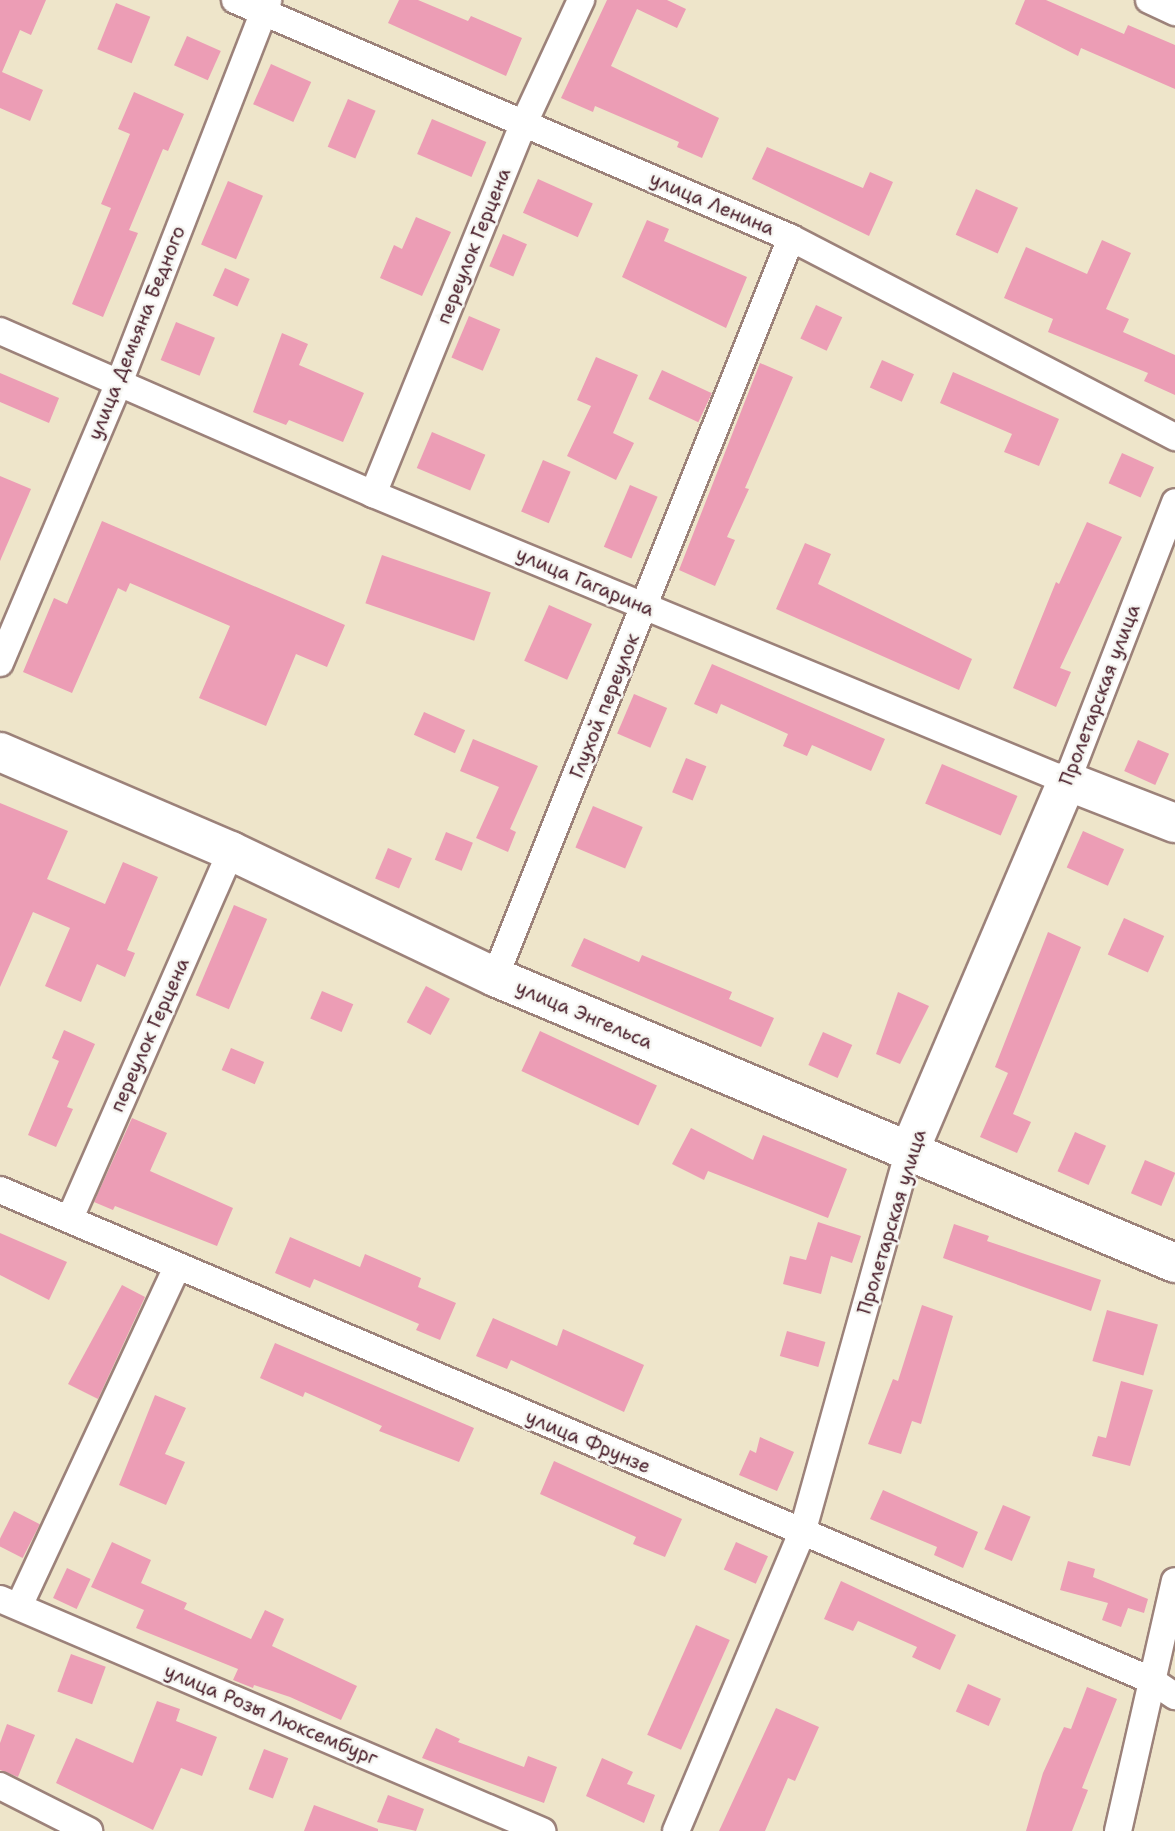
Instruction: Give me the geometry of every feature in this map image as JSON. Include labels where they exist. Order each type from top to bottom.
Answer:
[{"type":"main road","name":"улица Энгельса","points":[[0,752],[231,851],[495,977],[908,1154],[1175,1264]]},
{"type":"main road","name":"улица Гагарина","points":[[1067,781],[1175,823]]},
{"type":"main road","name":"Пролетарская улица","points":[[908,1154],[1067,781]]},
{"type":"street","name":"улица Ленина","points":[[235,0],[265,6],[524,123],[791,238],[1175,437]]},
{"type":"street","name":"переулок Герцена","points":[[373,494],[524,123],[581,0]]},
{"type":"street","points":[[1149,0],[1175,12]]},
{"type":"street","name":"улица Демьяна Бедного","points":[[0,663],[119,383],[265,6]]},
{"type":"street","name":"Глухой переулок","points":[[495,977],[791,238]]},
{"type":"street","name":"улица Гагарина","points":[[0,331],[373,494],[1067,781]]},
{"type":"street","name":"Пролетарская улица","points":[[1067,781],[1175,502]]},
{"type":"street","name":"переулок Герцена","points":[[70,1218],[231,851]]},
{"type":"street","name":"Пролетарская улица","points":[[676,1831],[802,1533],[908,1154]]},
{"type":"street","name":"улица Фрунзе","points":[[0,1190],[1151,1680],[1175,1696]]},
{"type":"street","points":[[9,1603],[177,1267]]},
{"type":"street","points":[[1118,1831],[1175,1581]]},
{"type":"street","name":"улица Розы Люксембург","points":[[9,1603],[542,1831]]},
{"type":"street","points":[[0,1786],[89,1831]]},
{"type":"building","points":[[0,0],[46,0],[31,35],[20,30],[2,72],[43,90],[30,121],[0,108]]},
{"type":"building","points":[[399,0],[418,0],[468,21],[471,16],[522,38],[506,76],[388,23]]},
{"type":"building","points":[[607,0],[667,0],[686,9],[677,28],[637,9],[611,66],[719,118],[702,158],[677,147],[679,142],[595,106],[593,112],[561,98]]},
{"type":"building","points":[[1025,0],[1046,0],[1124,34],[1128,25],[1175,45],[1175,89],[1081,48],[1078,56],[1015,24]]},
{"type":"building","points":[[116,3],[150,17],[132,63],[97,49]]},
{"type":"building","points":[[187,36],[221,51],[208,80],[174,65]]},
{"type":"building","points":[[271,64],[311,82],[293,122],[253,104]]},
{"type":"building","points":[[134,92],[184,114],[168,151],[163,149],[129,230],[138,233],[103,317],[72,304],[111,208],[101,204],[130,134],[118,129]]},
{"type":"building","points":[[348,99],[376,111],[355,159],[328,147]]},
{"type":"building","points":[[432,119],[486,142],[471,177],[417,154]]},
{"type":"building","points":[[767,147],[863,188],[870,172],[893,182],[869,236],[752,179]]},
{"type":"building","points":[[538,179],[593,203],[578,237],[523,213]]},
{"type":"building","points":[[228,181],[263,196],[236,259],[201,245]]},
{"type":"building","points":[[976,189],[1018,208],[998,253],[956,235]]},
{"type":"building","points":[[416,217],[451,232],[422,296],[380,278],[394,245],[402,249]]},
{"type":"building","points":[[647,220],[669,229],[664,241],[747,277],[726,328],[622,277]]},
{"type":"building","points":[[503,234],[527,244],[513,276],[489,266]]},
{"type":"building","points":[[1102,240],[1131,253],[1106,309],[1129,319],[1123,332],[1175,355],[1175,395],[1144,381],[1148,373],[1048,332],[1053,319],[1004,298],[1026,247],[1087,274]]},
{"type":"building","points":[[225,268],[250,279],[237,306],[213,295]]},
{"type":"building","points":[[816,305],[842,317],[827,351],[800,339]]},
{"type":"building","points":[[469,316],[500,329],[483,371],[451,357]]},
{"type":"building","points":[[176,322],[215,338],[200,376],[161,360]]},
{"type":"building","points":[[282,333],[308,344],[299,365],[364,393],[343,442],[289,420],[286,425],[253,412]]},
{"type":"building","points":[[596,357],[638,375],[613,433],[634,443],[616,480],[567,456],[591,406],[577,400]]},
{"type":"building","points":[[882,360],[914,374],[902,402],[870,387]]},
{"type":"building","points":[[760,363],[793,377],[745,488],[749,489],[727,537],[735,540],[715,586],[679,570]]},
{"type":"building","points":[[662,370],[712,393],[698,422],[648,399]]},
{"type":"building","points":[[953,372],[1059,419],[1039,466],[1004,452],[1012,434],[940,403]]},
{"type":"building","points":[[0,373],[59,398],[49,423],[0,402]]},
{"type":"building","points":[[432,432],[485,455],[470,491],[417,468]]},
{"type":"building","points":[[1122,453],[1154,467],[1141,497],[1109,483]]},
{"type":"building","points":[[543,460],[571,472],[549,523],[521,512]]},
{"type":"building","points":[[0,476],[31,489],[0,561]]},
{"type":"building","points":[[630,485],[658,497],[631,558],[604,547]]},
{"type":"building","points":[[102,521],[345,625],[327,667],[296,654],[266,726],[199,698],[230,626],[130,583],[126,592],[118,588],[72,693],[23,672],[54,598],[67,604]]},
{"type":"building","points":[[1087,522],[1122,537],[1060,668],[1071,672],[1056,707],[1013,688],[1056,582],[1059,584]]},
{"type":"building","points":[[805,543],[831,554],[818,584],[972,659],[959,690],[776,609]]},
{"type":"building","points":[[382,555],[491,592],[474,641],[365,603]]},
{"type":"building","points":[[549,605],[592,624],[567,680],[524,661]]},
{"type":"building","points":[[712,664],[885,739],[871,771],[812,745],[807,756],[783,746],[788,734],[721,704],[717,714],[694,704]]},
{"type":"building","points":[[634,694],[667,708],[650,748],[617,734]]},
{"type":"building","points":[[424,712],[465,730],[455,753],[414,735]]},
{"type":"building","points":[[473,739],[538,766],[510,829],[516,832],[508,852],[476,838],[499,787],[460,771]]},
{"type":"building","points":[[1138,740],[1169,754],[1155,785],[1124,771]]},
{"type":"building","points":[[686,758],[706,766],[693,801],[672,792]]},
{"type":"building","points":[[942,764],[1017,796],[1001,836],[925,804]]},
{"type":"building","points":[[0,803],[68,831],[47,879],[105,904],[123,862],[158,877],[127,950],[135,953],[125,977],[97,964],[81,1002],[45,986],[70,928],[33,912],[0,987]]},
{"type":"building","points":[[593,806],[643,827],[625,869],[575,847]]},
{"type":"building","points":[[1083,831],[1124,849],[1108,886],[1067,868]]},
{"type":"building","points":[[446,832],[473,843],[462,871],[435,860]]},
{"type":"building","points":[[388,848],[412,858],[399,889],[375,878]]},
{"type":"building","points":[[234,905],[267,919],[229,1009],[196,995]]},
{"type":"building","points":[[1124,918],[1164,936],[1148,972],[1108,955]]},
{"type":"building","points":[[1048,932],[1081,947],[1013,1114],[1031,1122],[1017,1153],[980,1137],[1008,1073],[995,1067]]},
{"type":"building","points":[[584,938],[639,962],[642,955],[732,992],[729,999],[774,1018],[761,1047],[571,966]]},
{"type":"building","points":[[426,986],[450,999],[431,1035],[407,1022]]},
{"type":"building","points":[[322,991],[353,1004],[342,1032],[310,1019]]},
{"type":"building","points":[[898,992],[929,1006],[900,1064],[876,1054]]},
{"type":"building","points":[[64,1030],[95,1044],[67,1107],[73,1109],[56,1147],[28,1135],[59,1061],[52,1058]]},
{"type":"building","points":[[540,1031],[657,1086],[638,1125],[521,1071]]},
{"type":"building","points":[[823,1032],[852,1045],[838,1078],[808,1065]]},
{"type":"building","points":[[231,1048],[264,1062],[255,1084],[222,1070]]},
{"type":"building","points":[[132,1118],[167,1133],[150,1171],[233,1208],[217,1246],[115,1206],[113,1210],[94,1202]]},
{"type":"building","points":[[691,1128],[753,1160],[763,1135],[847,1169],[828,1218],[708,1171],[704,1180],[672,1164]]},
{"type":"building","points":[[1075,1132],[1106,1146],[1089,1185],[1058,1171]]},
{"type":"building","points":[[1145,1160],[1175,1173],[1161,1206],[1131,1193]]},
{"type":"building","points":[[818,1222],[861,1236],[852,1263],[831,1256],[821,1294],[783,1284],[790,1256],[806,1260]]},
{"type":"building","points":[[954,1224],[989,1236],[987,1241],[1101,1280],[1091,1311],[943,1258]]},
{"type":"building","points":[[0,1233],[67,1262],[49,1300],[0,1275]]},
{"type":"building","points":[[290,1237],[360,1267],[365,1254],[421,1278],[418,1287],[456,1303],[440,1340],[416,1330],[419,1324],[314,1279],[310,1288],[275,1273]]},
{"type":"building","points":[[122,1285],[145,1297],[98,1399],[68,1384]]},
{"type":"building","points":[[922,1305],[953,1316],[921,1424],[912,1421],[901,1454],[868,1444],[893,1379],[898,1381]]},
{"type":"building","points":[[1107,1310],[1158,1325],[1143,1376],[1092,1361]]},
{"type":"building","points":[[493,1318],[557,1346],[563,1329],[644,1365],[624,1412],[511,1360],[507,1369],[476,1356]]},
{"type":"building","points":[[787,1331],[825,1342],[818,1367],[780,1356]]},
{"type":"building","points":[[275,1343],[474,1428],[459,1462],[379,1431],[382,1426],[305,1392],[303,1397],[260,1378]]},
{"type":"building","points":[[1121,1381],[1153,1390],[1130,1466],[1092,1456],[1098,1436],[1106,1438]]},
{"type":"building","points":[[155,1395],[186,1408],[165,1454],[185,1462],[166,1505],[119,1485]]},
{"type":"building","points":[[760,1437],[794,1452],[777,1491],[739,1475],[750,1450],[756,1453]]},
{"type":"building","points":[[554,1461],[682,1519],[665,1557],[633,1544],[636,1537],[540,1494]]},
{"type":"building","points":[[883,1490],[978,1532],[963,1568],[934,1555],[937,1547],[870,1519]]},
{"type":"building","points":[[1003,1505],[1031,1517],[1012,1561],[984,1549]]},
{"type":"building","points":[[14,1511],[40,1524],[23,1558],[0,1547],[0,1538]]},
{"type":"building","points":[[112,1542],[151,1560],[141,1583],[187,1603],[184,1609],[251,1639],[265,1610],[284,1619],[272,1646],[357,1686],[341,1720],[290,1697],[233,1680],[238,1669],[136,1628],[144,1610],[91,1587]]},
{"type":"building","points":[[736,1542],[768,1556],[756,1584],[724,1569]]},
{"type":"building","points":[[1068,1561],[1095,1569],[1093,1577],[1148,1599],[1144,1613],[1128,1608],[1121,1627],[1102,1620],[1108,1603],[1060,1590]]},
{"type":"building","points":[[67,1568],[91,1579],[77,1609],[53,1598]]},
{"type":"building","points":[[841,1581],[956,1635],[940,1670],[912,1657],[917,1647],[858,1621],[853,1631],[824,1619]]},
{"type":"building","points":[[696,1625],[730,1640],[681,1750],[647,1735]]},
{"type":"building","points":[[71,1654],[106,1667],[92,1704],[57,1692]]},
{"type":"building","points":[[968,1684],[1001,1699],[989,1726],[956,1711]]},
{"type":"building","points":[[1087,1687],[1117,1699],[1082,1788],[1088,1790],[1072,1831],[1026,1831],[1043,1773],[1064,1727],[1071,1729]]},
{"type":"building","points":[[157,1701],[180,1709],[176,1721],[217,1737],[202,1776],[181,1768],[153,1830],[56,1783],[76,1738],[133,1763]]},
{"type":"building","points":[[776,1708],[819,1727],[795,1781],[788,1778],[765,1831],[719,1831]]},
{"type":"building","points":[[7,1724],[35,1735],[18,1777],[0,1770],[0,1743]]},
{"type":"building","points":[[436,1728],[460,1739],[458,1742],[524,1767],[528,1756],[557,1767],[544,1803],[422,1758]]},
{"type":"building","points":[[264,1749],[288,1758],[273,1798],[249,1789]]},
{"type":"building","points":[[602,1758],[633,1772],[627,1784],[655,1795],[644,1823],[586,1796]]},
{"type":"building","points":[[388,1795],[424,1809],[416,1831],[377,1822]]},
{"type":"building","points":[[314,1805],[378,1829],[378,1831],[304,1831]]}]
